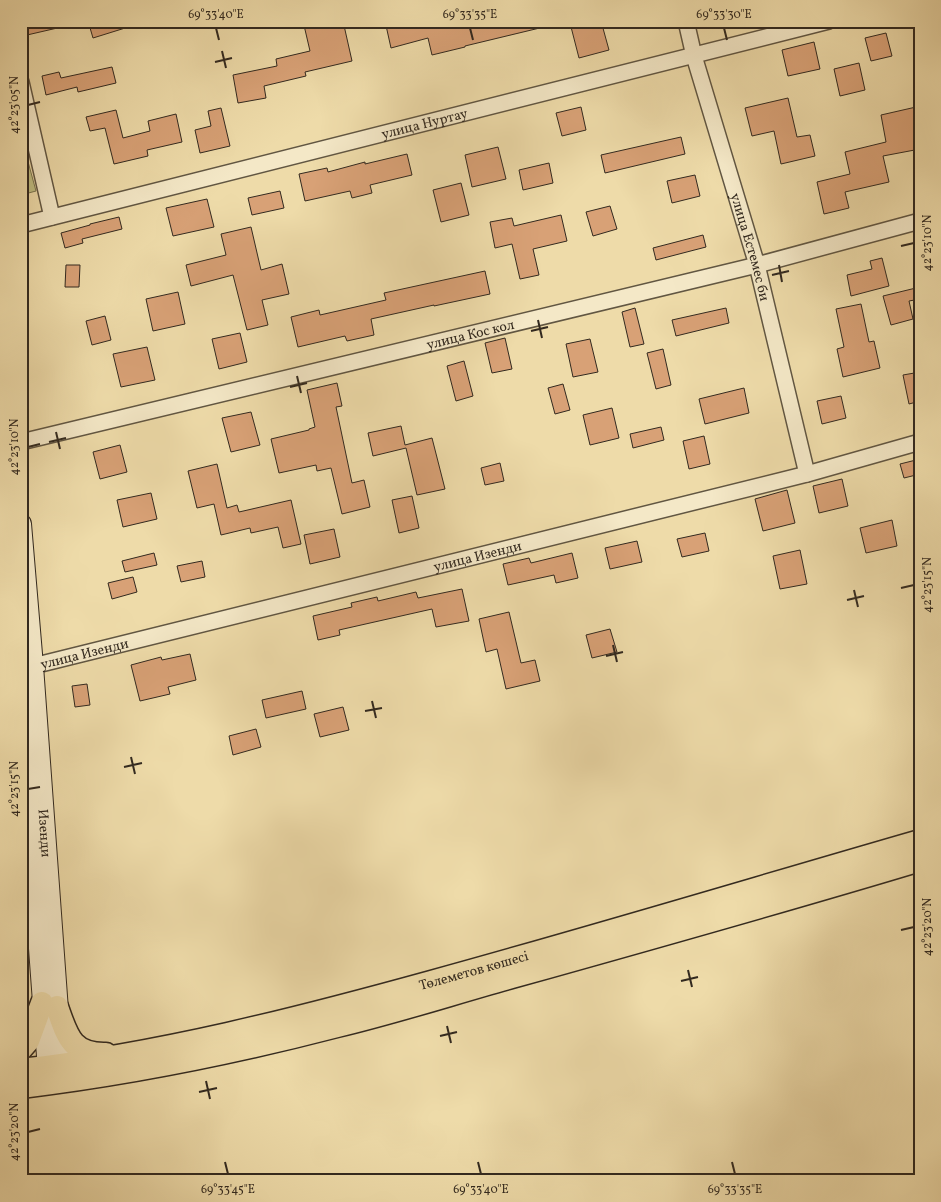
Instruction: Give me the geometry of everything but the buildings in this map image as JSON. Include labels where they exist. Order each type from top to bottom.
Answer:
[{"type":"main road","name":"Төлеметов көшесі","points":[[21,1087],[55,1074],[129,1054],[211,1038],[335,1008],[493,965],[920,841]]},
{"type":"main road","name":"Төлеметов көшесі","points":[[21,1070],[55,1074],[215,1055],[338,1026],[798,897],[920,860]]},
{"type":"main road","points":[[21,1049],[50,1005],[74,1044],[86,1052],[129,1054]]},
{"type":"street","name":"улица Естемес би","points":[[686,21],[694,56],[757,265],[807,474]]},
{"type":"street","name":"улица Нуртау","points":[[21,225],[829,21]]},
{"type":"street","points":[[21,82],[52,217]]},
{"type":"street","name":"улица Кос кол","points":[[21,442],[757,265],[920,221]]},
{"type":"street","name":"улица Изенди","points":[[27,667],[807,474],[920,442]]},
{"type":"street","name":"Изенди","points":[[21,524],[27,667],[55,1074]]},
{"type":"street","name":"Изенди","points":[[21,706],[50,1005]]},
{"type":"shaded area","points":[[21,136],[36,191],[21,195]]}]
